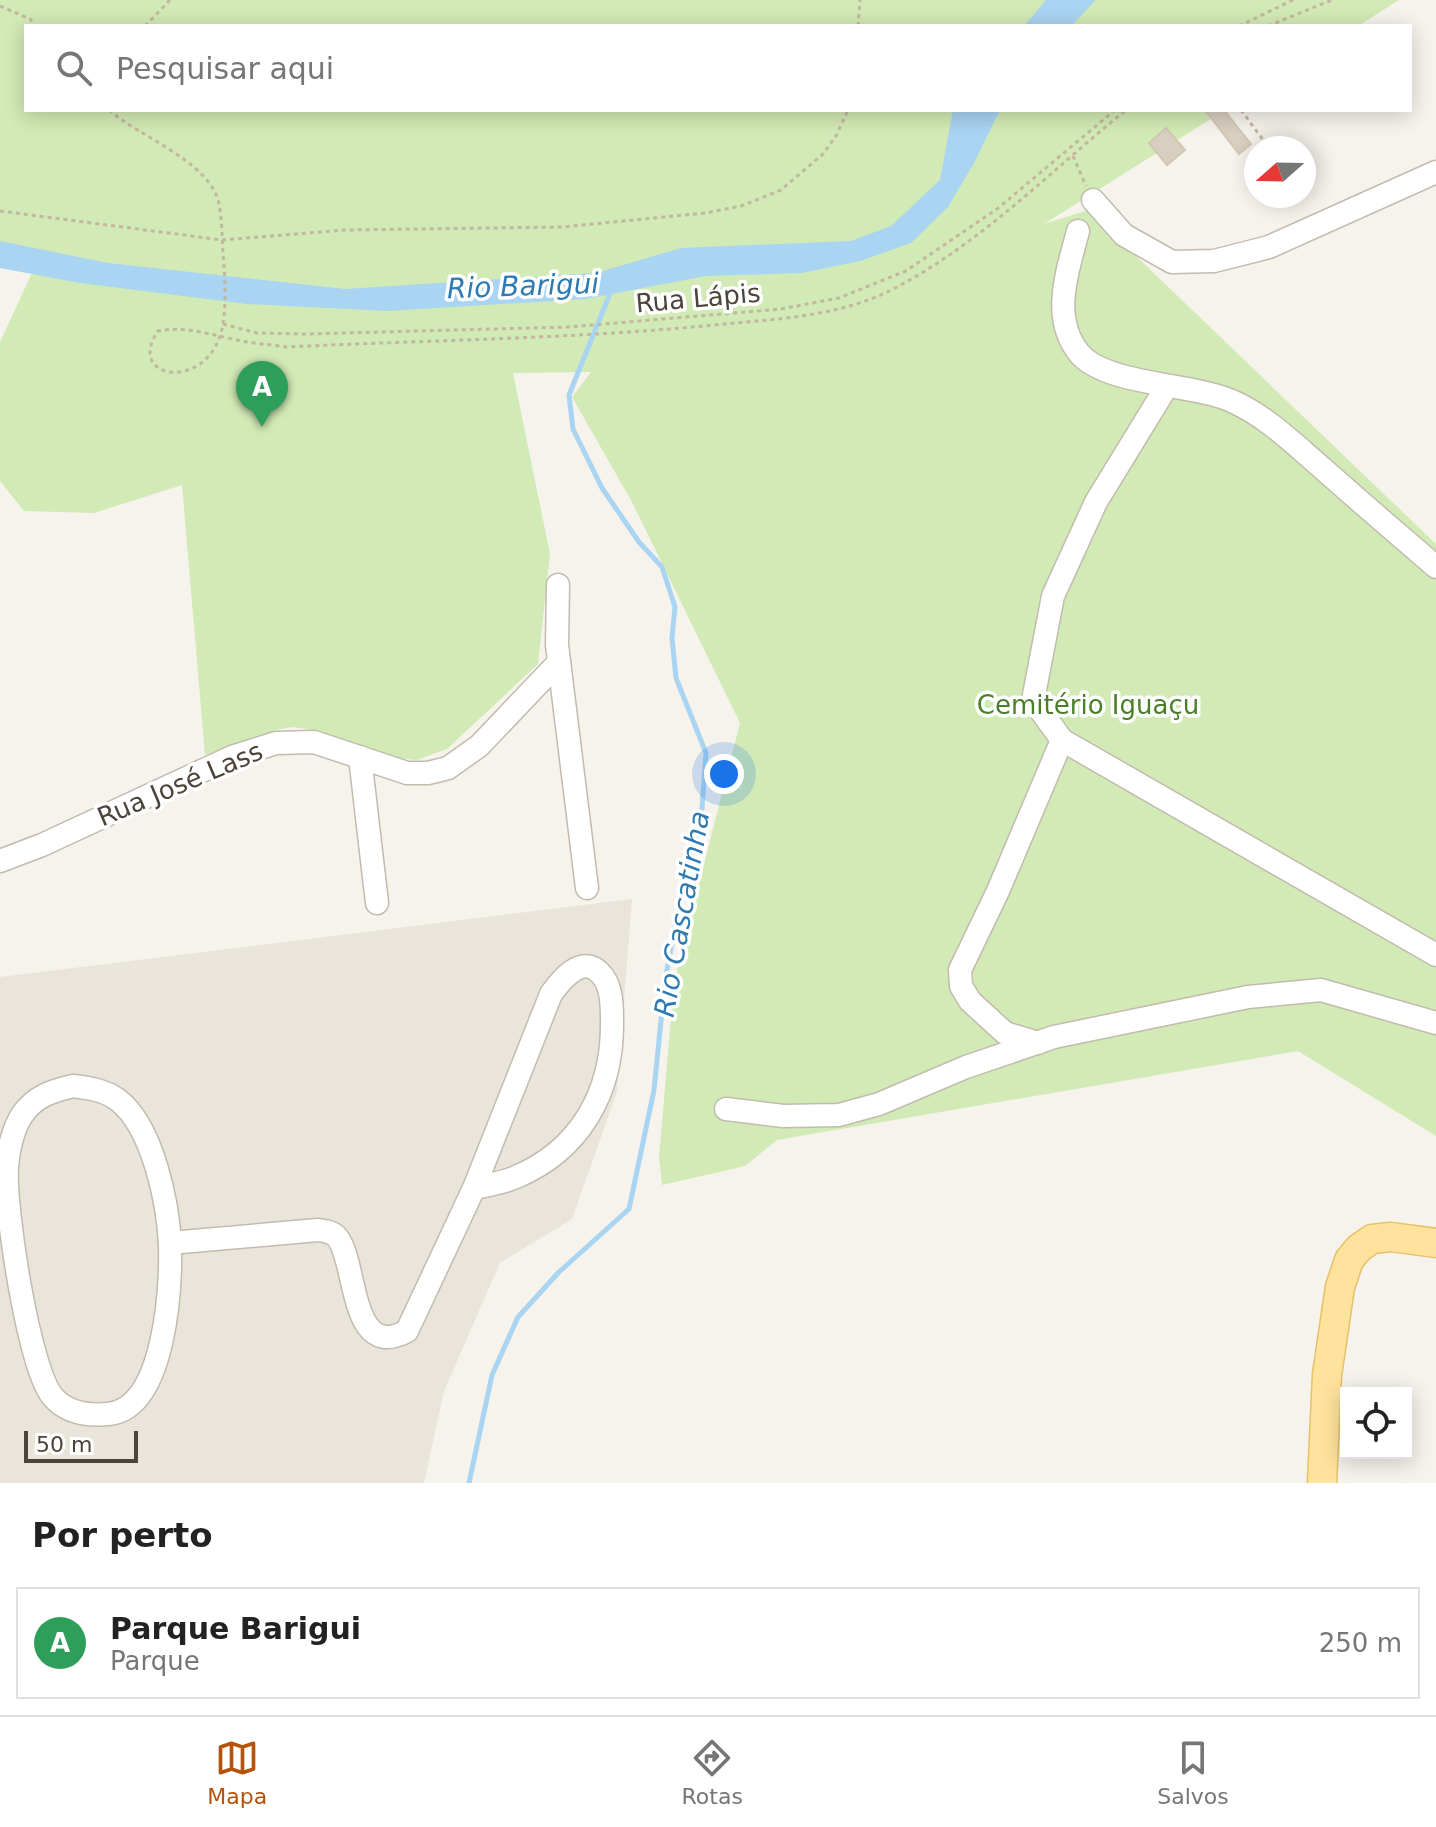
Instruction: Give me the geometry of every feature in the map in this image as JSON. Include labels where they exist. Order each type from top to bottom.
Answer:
[{"type":"main road","points":[[1322,1483],[1327,1375],[1340,1287],[1349,1260],[1372,1239],[1391,1237],[1436,1243]]},
{"type":"street","points":[[1093,200],[1124,235],[1172,262],[1214,261],[1269,247],[1436,172]]},
{"type":"street","points":[[1078,231],[1062,301],[1065,327],[1079,353],[1095,366],[1232,400],[1269,423],[1436,567]]},
{"type":"street","points":[[1167,386],[1096,502],[1053,596],[1033,700],[1062,740],[1436,955]]},
{"type":"street","points":[[558,585],[556,629],[559,662],[587,888]]},
{"type":"street","name":"Rua José Lass","points":[[0,861],[256,748],[276,743],[314,742],[407,773],[428,773],[448,768],[479,746],[559,662]]},
{"type":"street","points":[[1038,1043],[1005,1033],[970,1001],[961,986],[960,970],[998,891],[1062,740]]},
{"type":"street","points":[[360,757],[377,903]]},
{"type":"street","points":[[170,1243],[329,1231],[338,1238],[356,1302],[373,1330],[387,1338],[407,1331],[415,1320],[474,1188],[551,994],[574,969],[588,967],[598,971],[608,984],[612,1005],[612,1037],[606,1077],[597,1105],[583,1127],[537,1167],[513,1179],[474,1188]]},
{"type":"street","points":[[726,1109],[783,1116],[839,1115],[879,1104],[966,1067],[1038,1043],[1248,997],[1321,990],[1436,1023]]},
{"type":"street","points":[[73,1086],[95,1089],[118,1100],[133,1116],[145,1137],[157,1171],[170,1243],[169,1280],[159,1351],[139,1397],[128,1408],[111,1414],[85,1414],[66,1409],[51,1395],[42,1377],[8,1262],[7,1166],[21,1116],[35,1101],[50,1092],[73,1086]]},
{"type":"path","points":[[147,24],[170,0]]},
{"type":"path","points":[[858,24],[860,0]]},
{"type":"path","points":[[1243,24],[1293,0]]},
{"type":"path","points":[[1273,24],[1332,0]]},
{"type":"path","points":[[0,6],[30,19],[34,24]]},
{"type":"path","points":[[115,112],[175,153],[210,184],[219,202],[224,273],[221,335],[201,362],[173,374],[160,370],[150,352],[151,341],[158,331],[168,329],[221,335],[245,342],[286,347],[567,336],[798,316],[860,302],[896,288],[949,253],[1014,205],[1124,112]]},
{"type":"path","points":[[0,211],[222,240],[345,230],[562,227],[705,213],[741,206],[781,190],[823,154],[847,112]]},
{"type":"path","name":"Rua Lápis","points":[[223,324],[257,333],[306,334],[568,327],[781,309],[839,298],[906,271],[997,209],[1113,112]]},
{"type":"path","points":[[1242,112],[1260,136]]},
{"type":"path","points":[[1073,154],[1093,200]]},
{"type":"shaded area","points":[[632,899],[617,1092],[572,1219],[500,1263],[444,1391],[424,1483],[0,1483],[0,977]]},
{"type":"green space","name":"Cemitério Iguaçu","points":[[0,0],[1399,0],[1361,24],[24,24],[24,112],[1222,112],[1044,224],[1088,210],[1436,544],[1436,1136],[1298,1051],[777,1140],[745,1166],[662,1185],[659,1158],[674,982],[740,723],[632,502],[572,397],[591,372],[513,373],[550,554],[538,664],[447,749],[417,760],[395,758],[314,730],[293,727],[205,755],[182,485],[94,513],[24,511],[0,481],[0,342],[38,260],[0,252]]},
{"type":"water","points":[[1046,0],[1096,0],[1073,24],[1026,24]]},
{"type":"water","name":"Rio Barigui","points":[[953,112],[999,112],[948,207],[911,243],[860,261],[802,273],[706,276],[585,299],[388,311],[247,304],[80,283],[0,268],[0,241],[108,263],[345,289],[596,273],[681,248],[851,241],[891,226],[940,180]]},
{"type":"building","points":[[1207,112],[1226,112],[1245,136],[1244,150],[1239,154]]},
{"type":"building","points":[[1166,128],[1185,150],[1167,165],[1149,143]]},
{"type":"waterway","name":"Rio Cascatinha","points":[[469,1483],[492,1375],[518,1317],[559,1272],[629,1209],[654,1090],[665,981],[681,894],[701,822],[706,753],[676,678],[672,638],[675,607],[662,567],[639,542],[602,488],[573,429],[569,395],[611,291]]},
{"type":"place","name":"Parque Barigui","points":[[262,427]]}]
